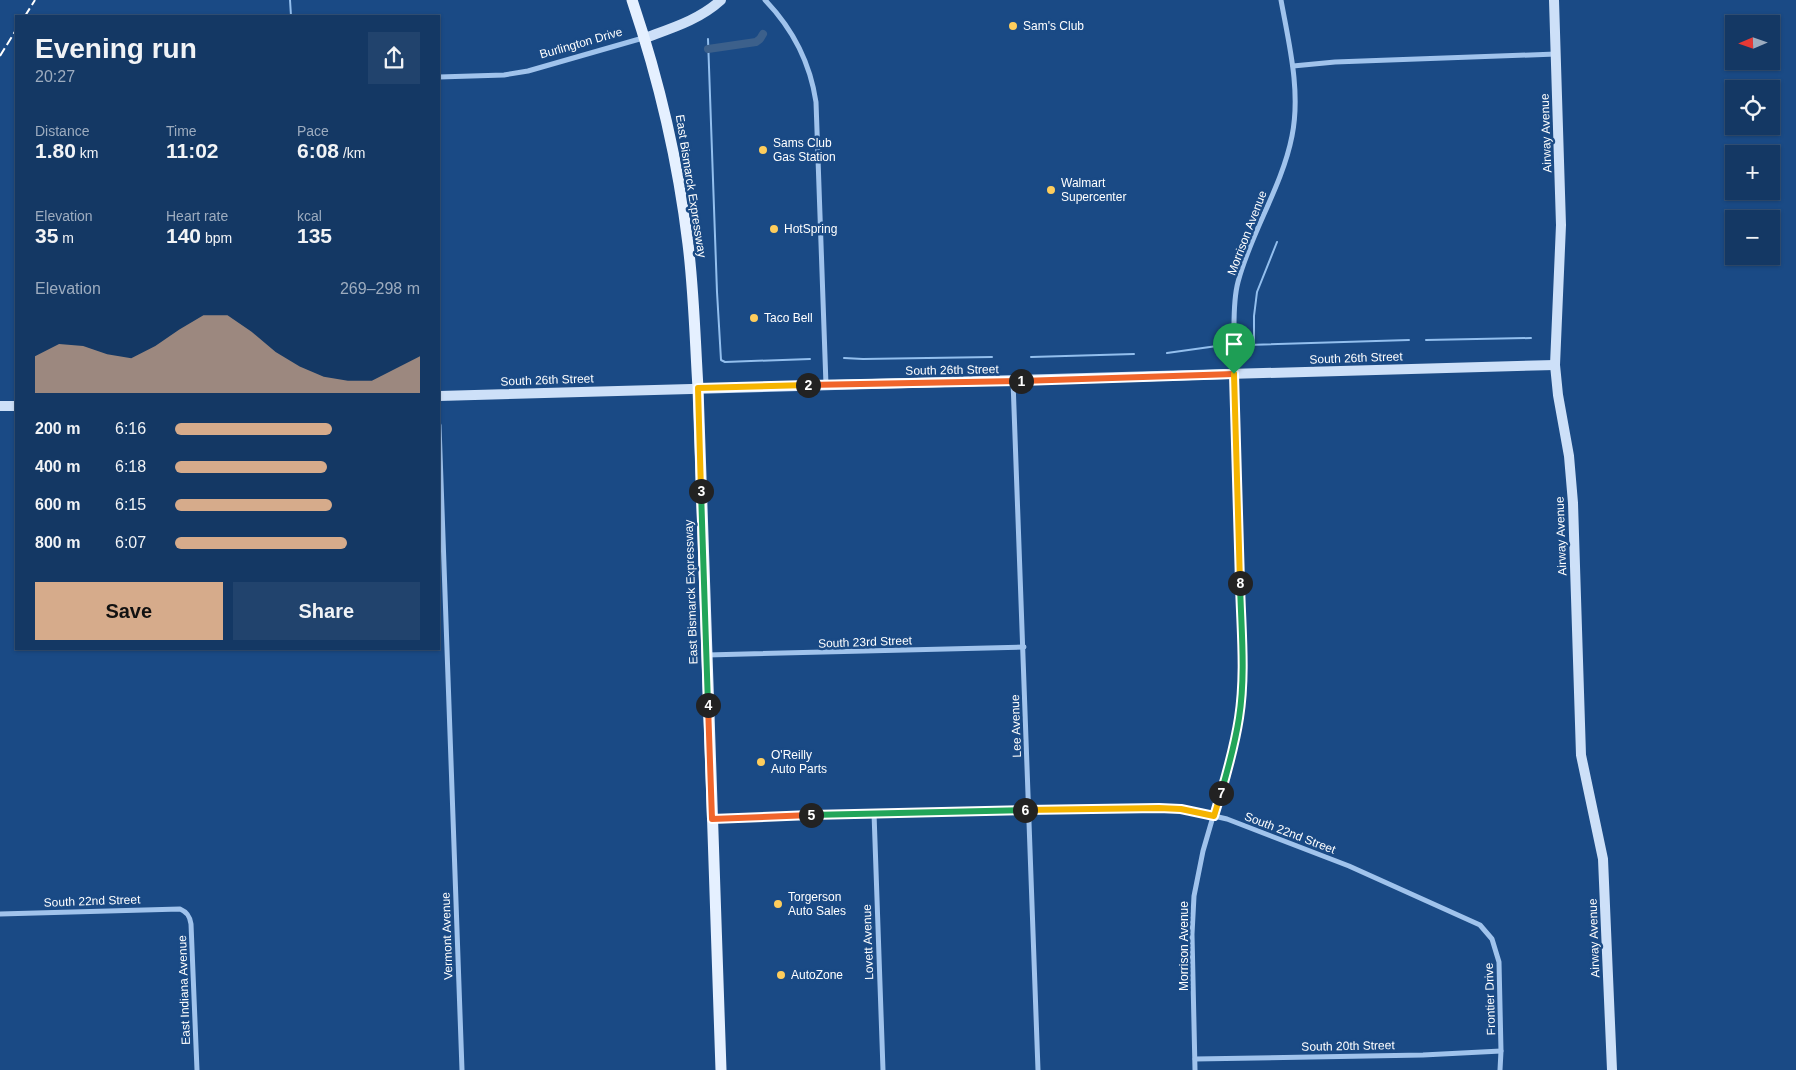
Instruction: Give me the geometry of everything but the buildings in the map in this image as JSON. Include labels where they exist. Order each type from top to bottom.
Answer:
[{"type":"main road","name":"East Bismarck Expressway","points":[[632,0],[663,102],[682,202],[692,284],[698,388],[721,1070]]},
{"type":"street","name":"Burlington Drive","points":[[440,77],[504,75],[528,72],[645,38],[696,18],[721,0]]},
{"type":"street","points":[[764,0],[783,21],[799,46],[809,70],[816,102],[826,385]]},
{"type":"street","name":"Morrison Avenue","points":[[1196,1070],[1193,909],[1200,866],[1235,741],[1242,691],[1234,374],[1235,293],[1242,270],[1282,171],[1292,136],[1295,106],[1293,66],[1281,0]]},
{"type":"street","name":"Airway Avenue","points":[[1554,0],[1561,225],[1555,365],[1558,395],[1569,456],[1572,494],[1581,755],[1603,859],[1612,1070]]},
{"type":"street","points":[[1293,66],[1556,54]]},
{"type":"street","name":"South 26th Street","points":[[440,396],[1555,365]]},
{"type":"street","name":"Lee Avenue","points":[[1013,381],[1038,1070]]},
{"type":"street","points":[[0,406],[15,406]]},
{"type":"street","name":"Vermont Avenue","points":[[440,454],[462,1070]]},
{"type":"street","name":"South 23rd Street","points":[[707,655],[1024,647]]},
{"type":"street","name":"South 22nd Street","points":[[712,819],[1029,810],[1159,808],[1186,810],[1214,816],[1349,866],[1461,915]]},
{"type":"street","name":"Lovett Avenue","points":[[874,814],[883,1070]]},
{"type":"street","name":"South 22nd Street","points":[[0,914],[180,909],[184,911]]},
{"type":"street","name":"East Indiana Avenue","points":[[184,911],[188,914],[191,924],[197,1070]]},
{"type":"street","name":"Frontier Drive","points":[[1461,915],[1480,925],[1496,947],[1499,962],[1500,1070]]},
{"type":"street","name":"South 20th Street","points":[[1195,1059],[1423,1055],[1501,1050]]},
{"type":"waterway","points":[[290,0],[291,15]]},
{"type":"waterway","points":[[708,49],[756,42],[763,34]]},
{"type":"waterway","points":[[708,39],[721,360],[725,362],[810,359]]},
{"type":"waterway","points":[[1254,345],[1254,316],[1257,292],[1277,242]]},
{"type":"waterway","points":[[1426,340],[1531,338]]},
{"type":"waterway","points":[[1247,345],[1409,340]]},
{"type":"waterway","points":[[1167,353],[1217,346]]},
{"type":"waterway","points":[[1031,357],[1134,354]]},
{"type":"waterway","points":[[844,358],[992,357]]},
{"type":"railway","points":[[26,15],[35,0]]},
{"type":"railway","points":[[0,56],[15,32]]},
{"type":"place","name":"Sam's Club","points":[[1013,26]]},
{"type":"place","name":"Sams Club Gas Station","points":[[763,150]]},
{"type":"place","name":"Walmart Supercenter","points":[[1051,190]]},
{"type":"place","name":"HotSpring","points":[[774,229]]},
{"type":"place","name":"Taco Bell","points":[[754,318]]},
{"type":"place","name":"O'Reilly Auto Parts","points":[[761,762]]},
{"type":"place","name":"Torgerson Auto Sales","points":[[778,904]]},
{"type":"place","name":"AutoZone","points":[[781,975]]},
{"type":"route","points":[[1234,374],[1242,691],[1235,741],[1214,816],[1181,809],[1146,808],[712,819],[698,388],[1234,374]]}]
